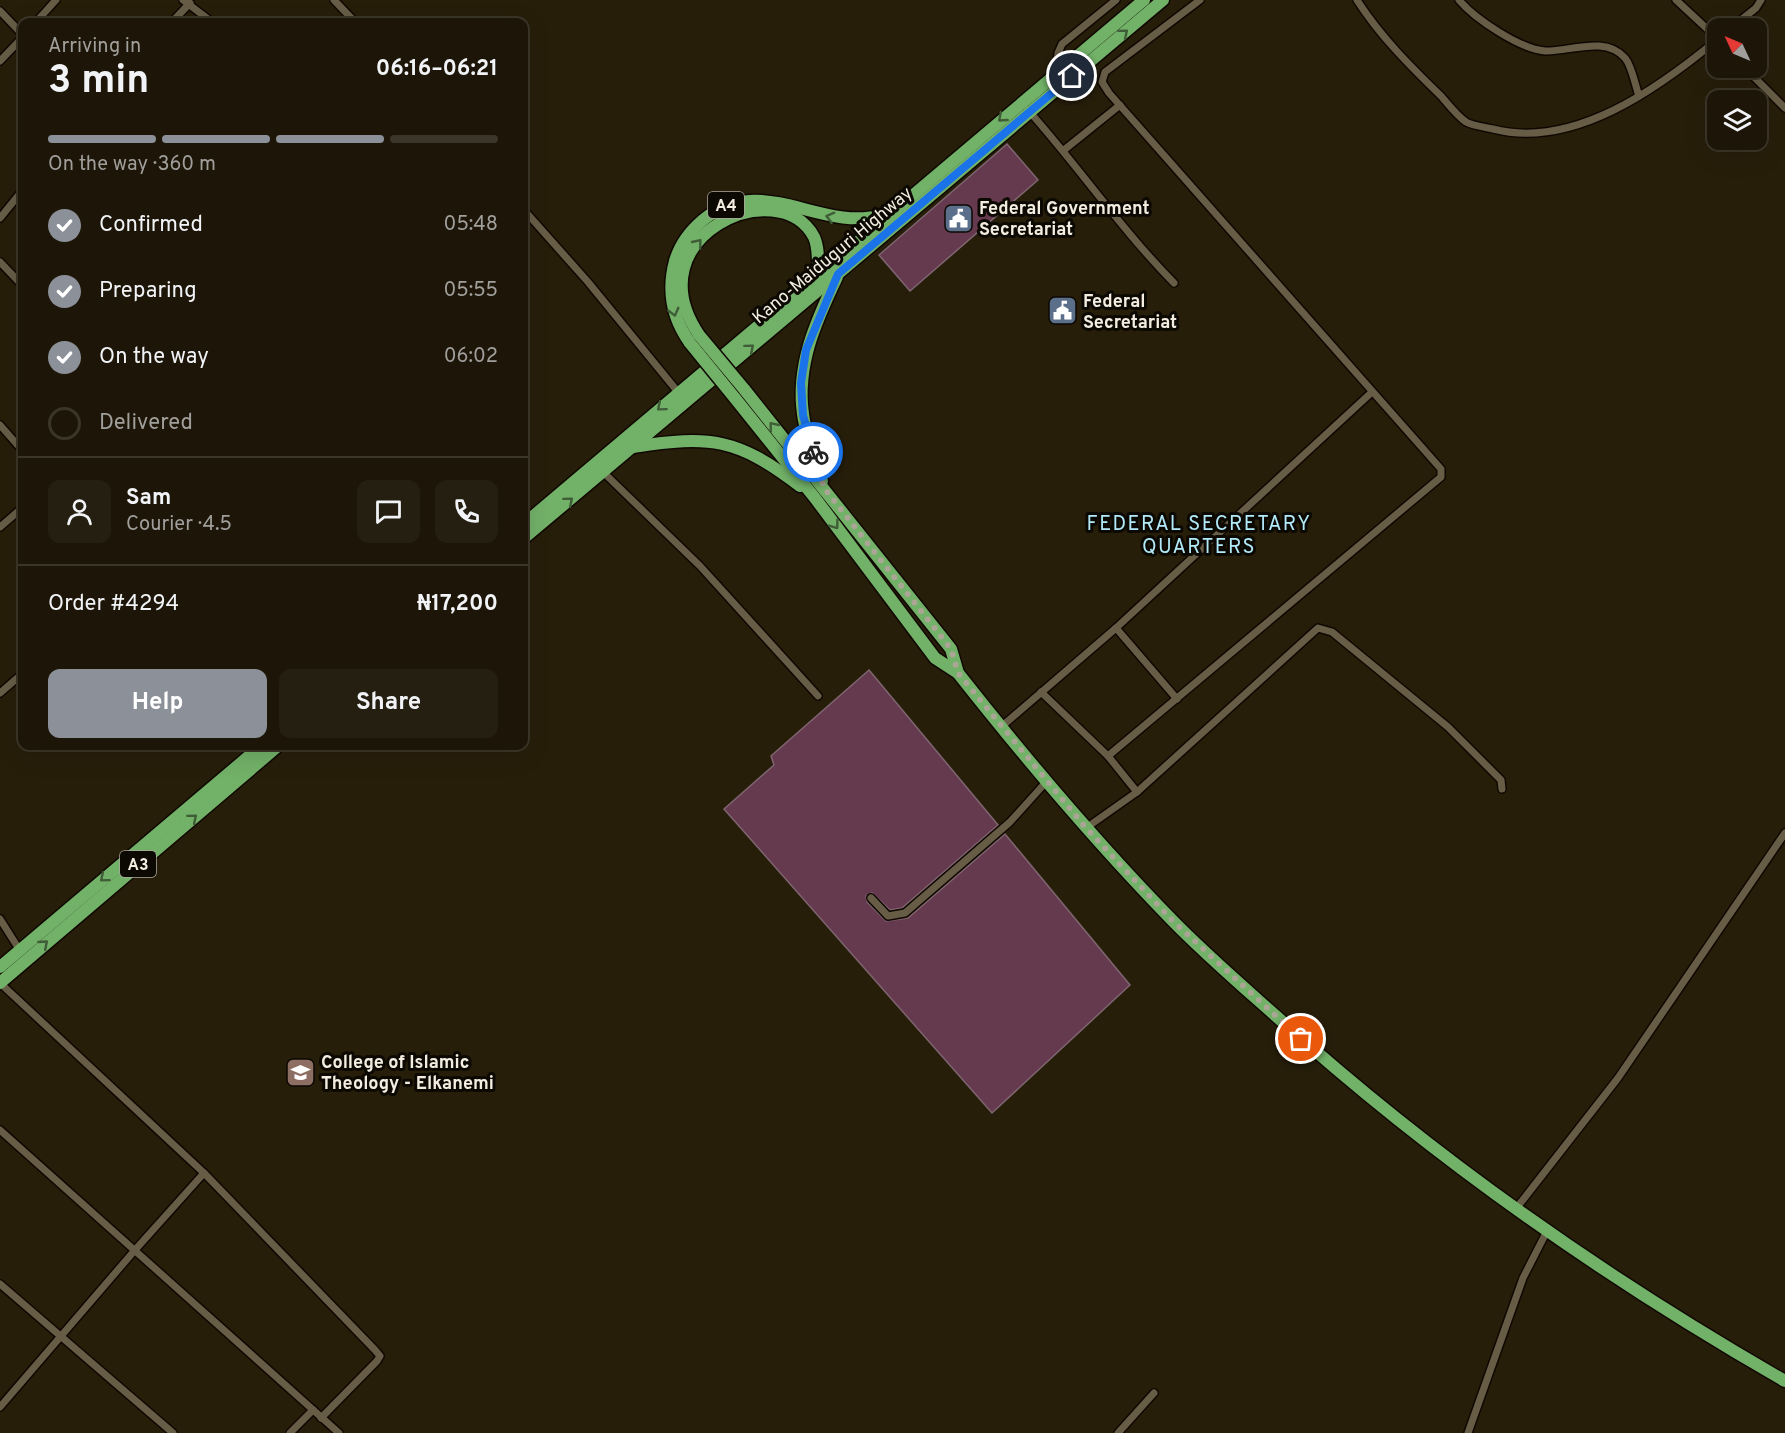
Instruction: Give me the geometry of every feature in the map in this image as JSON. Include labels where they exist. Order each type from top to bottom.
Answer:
[{"type":"highway","name":"Kano-Maiduguri Highway","points":[[528,521],[887,214],[1144,0]]},
{"type":"highway","name":"Kano-Maiduguri Highway","points":[[528,535],[1163,0]]},
{"type":"highway","name":"A4","points":[[887,214],[870,219],[840,219],[783,203],[760,200],[730,204],[713,213],[692,229],[684,241],[672,274],[672,307],[676,321],[694,339],[951,649],[958,673],[1001,727],[1086,828],[1172,920],[1374,1103],[1515,1210],[1663,1309],[1785,1381]]},
{"type":"highway","name":"A4","points":[[694,339],[682,294],[684,268],[688,256],[704,235],[730,217],[761,210],[793,218],[814,238],[817,248],[818,274]]},
{"type":"highway","points":[[820,493],[803,415],[801,383],[806,350],[838,274]]},
{"type":"highway","points":[[632,448],[699,439],[723,442],[745,449],[820,493]]},
{"type":"highway","name":"A3","points":[[0,967],[254,750]]},
{"type":"highway","name":"A3","points":[[0,983],[273,750]]},
{"type":"street","points":[[40,18],[56,0]]},
{"type":"street","points":[[334,0],[351,18]]},
{"type":"street","points":[[1056,73],[1058,53],[1062,44],[1116,0]]},
{"type":"street","points":[[1108,756],[1441,477],[1441,469],[1108,93],[1102,82],[1105,72],[1200,0]]},
{"type":"street","points":[[1357,0],[1396,51],[1467,122],[1502,131],[1536,134],[1595,119],[1640,96],[1707,47]]},
{"type":"street","points":[[1459,0],[1499,33],[1545,51],[1584,46],[1616,51],[1626,59],[1640,96]]},
{"type":"street","points":[[1676,0],[1707,29]]},
{"type":"street","points":[[1744,18],[1756,8],[1761,0]]},
{"type":"street","points":[[175,18],[186,2],[207,18]]},
{"type":"street","points":[[0,11],[18,31]]},
{"type":"street","points":[[0,62],[18,41]]},
{"type":"street","points":[[1755,78],[1785,108]]},
{"type":"street","points":[[1021,102],[1064,150],[1149,258],[1174,283]]},
{"type":"street","points":[[1064,150],[1120,105]]},
{"type":"street","points":[[0,218],[18,196]]},
{"type":"street","points":[[528,214],[588,282],[678,392]]},
{"type":"street","points":[[0,262],[18,281]]},
{"type":"street","points":[[1001,727],[1116,627],[1372,392]]},
{"type":"street","points":[[0,424],[18,445]]},
{"type":"street","points":[[603,472],[700,566],[818,696]]},
{"type":"street","points":[[0,527],[18,511]]},
{"type":"street","points":[[1116,627],[1177,699]]},
{"type":"street","points":[[1086,828],[1137,792],[1318,627],[1332,633],[1448,727],[1501,780],[1502,789]]},
{"type":"street","points":[[0,693],[18,677]]},
{"type":"street","points":[[1041,692],[1108,756],[1137,792]]},
{"type":"street","points":[[871,898],[888,916],[905,913],[1010,822],[1047,781]]},
{"type":"street","points":[[1515,1210],[1618,1078],[1785,833]]},
{"type":"street","points":[[0,919],[19,950]]},
{"type":"street","points":[[0,983],[204,1173],[380,1356],[321,1418]]},
{"type":"street","points":[[0,1130],[339,1433]]},
{"type":"street","points":[[0,1407],[204,1173]]},
{"type":"street","points":[[1468,1433],[1523,1278],[1548,1232]]},
{"type":"street","points":[[0,1284],[173,1433]]},
{"type":"street","points":[[1118,1433],[1154,1393]]},
{"type":"street","points":[[290,1433],[313,1410]]},
{"type":"building","name":"Federal Government Secretariat","points":[[1007,144],[1038,180],[910,291],[879,255]]},
{"type":"building","points":[[869,670],[998,825],[902,908],[890,910],[872,893],[866,896],[867,902],[886,921],[908,918],[1005,834],[1130,985],[992,1113],[724,809],[774,765],[771,756]]},
{"type":"way so far","points":[[813,452],[824,488],[951,649],[958,673],[1001,727],[1086,828],[1172,920],[1301,1039]]},
{"type":"place","name":"Federal Government Secretariat","points":[[958,218]]},
{"type":"place","name":"Federal Secretariat","points":[[1062,311]]},
{"type":"place","name":"College of Islamic Theology - Elkanemi","points":[[300,1072]]},
{"type":"district","name":"FEDERAL SECRETARY QUARTERS","points":[[1199,534]]},
{"type":"route","points":[[813,452],[803,415],[801,383],[806,350],[838,274],[1072,76]]}]
